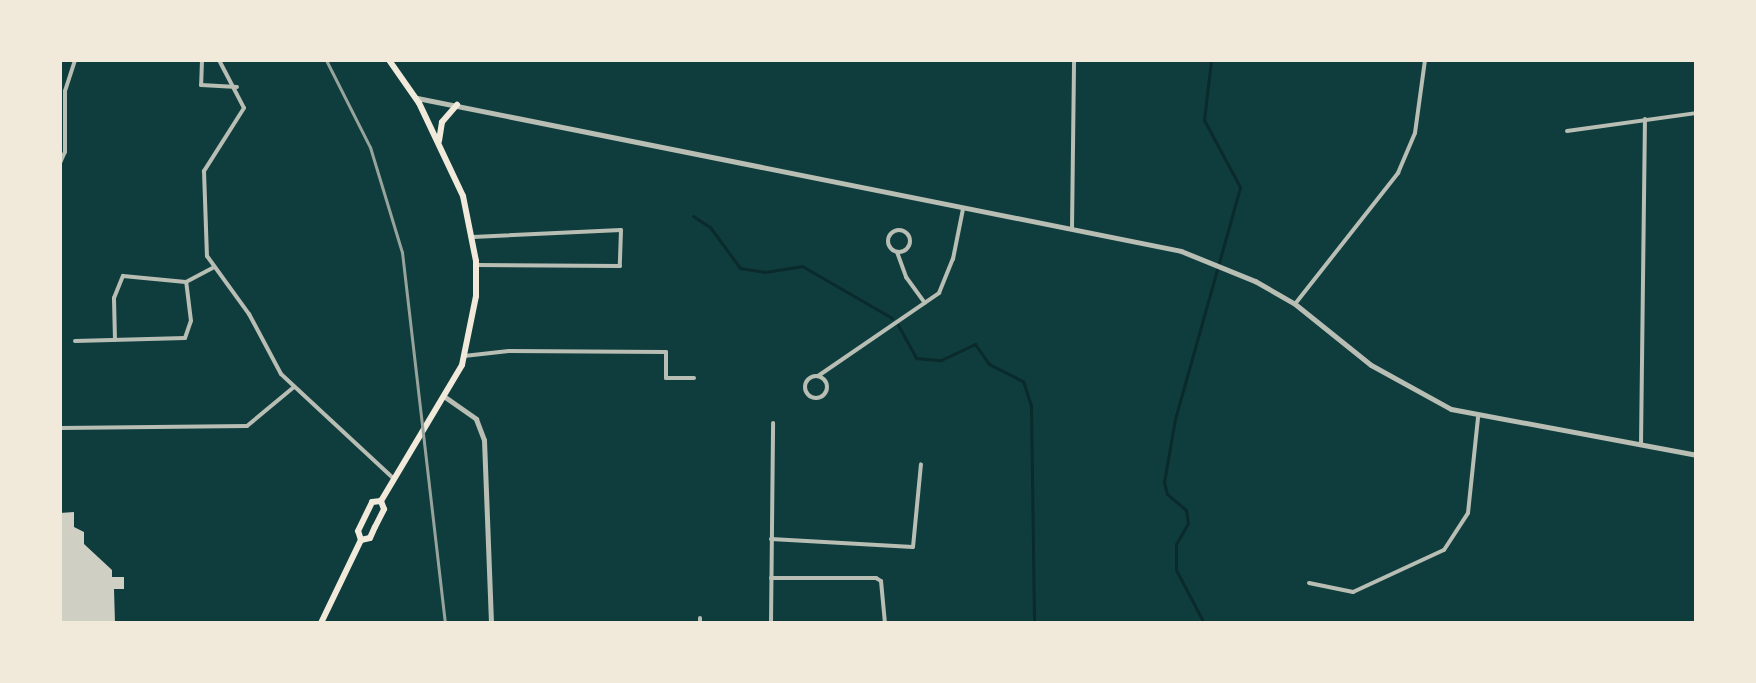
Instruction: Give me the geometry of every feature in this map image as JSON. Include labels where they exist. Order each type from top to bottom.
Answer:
[{"type":"main road","points":[[381,501],[445,397],[464,356],[476,296],[473,237],[463,196],[417,98],[389,60]]},
{"type":"main road","points":[[439,141],[442,122],[457,105]]},
{"type":"main road","points":[[321,623],[361,540],[358,531],[372,502],[381,501]]},
{"type":"main road","points":[[361,540],[370,538],[384,509],[381,501]]},
{"type":"street","points":[[60,163],[65,152],[65,91],[75,60]]},
{"type":"street","points":[[202,60],[201,85],[237,87]]},
{"type":"street","points":[[219,60],[244,102],[242,114],[204,171],[203,243],[213,268],[249,314],[271,362],[394,479]]},
{"type":"street","points":[[1072,229],[1074,60]]},
{"type":"street","points":[[1295,304],[1398,173],[1415,133],[1425,60]]},
{"type":"street","points":[[417,98],[1181,251],[1295,304],[1404,387],[1478,418],[1696,455]]},
{"type":"street","points":[[1567,131],[1696,113]]},
{"type":"street","points":[[1641,446],[1645,119]]},
{"type":"street","points":[[818,376],[827,390],[814,398],[805,386],[818,376],[925,303],[947,282],[963,209]]},
{"type":"street","points":[[897,252],[911,243],[902,229],[888,240],[925,303]]},
{"type":"street","points":[[473,237],[621,230],[620,266],[476,265]]},
{"type":"street","points":[[115,340],[114,298],[123,276],[186,282],[213,268]]},
{"type":"street","points":[[75,341],[185,338],[191,321],[186,282]]},
{"type":"street","points":[[464,356],[509,351],[666,352],[666,378],[694,378]]},
{"type":"street","points":[[60,428],[247,426],[294,387]]},
{"type":"street","points":[[445,397],[476,419],[484,440],[491,623]]},
{"type":"street","points":[[1309,583],[1353,592],[1444,550],[1468,513],[1478,418]]},
{"type":"street","points":[[771,623],[773,423]]},
{"type":"street","points":[[771,539],[913,547],[921,464]]},
{"type":"street","points":[[771,578],[876,578],[883,590],[885,623]]},
{"type":"building","points":[[74,512],[74,527],[84,532],[84,544],[112,570],[112,577],[124,577],[124,589],[114,589],[115,623],[60,623],[60,513]]},
{"type":"waterway","points":[[1204,623],[1176,570],[1176,544],[1188,523],[1186,510],[1167,494],[1164,482],[1175,419],[1240,187],[1204,120],[1211,60]]},
{"type":"waterway","points":[[693,216],[710,227],[740,268],[765,272],[802,266],[892,318]]},
{"type":"waterway","points":[[898,325],[916,358],[941,360],[975,344],[989,364],[1023,381],[1031,405],[1034,623]]},
{"type":"railway","points":[[326,60],[370,147],[402,252],[445,623]]}]
